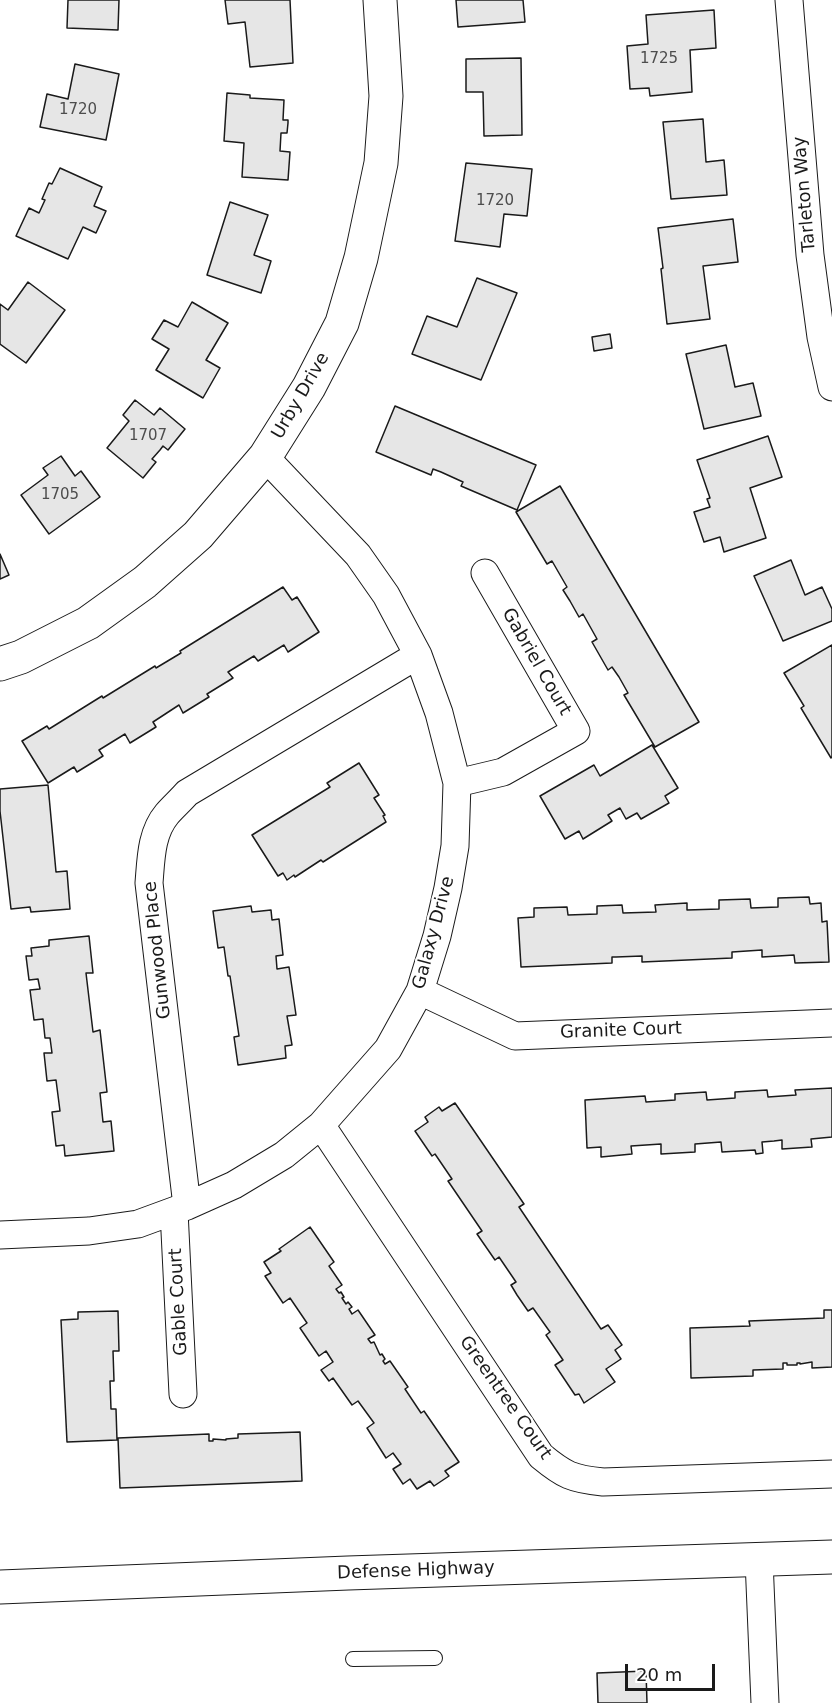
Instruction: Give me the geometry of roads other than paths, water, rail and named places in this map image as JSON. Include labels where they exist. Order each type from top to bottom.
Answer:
[{"type":"main road","name":"Urby Drive","points":[[0,664],[21,657],[88,622],[145,582],[198,535],[265,457],[309,387],[342,323],[361,258],[381,163],[386,96],[380,0]]},
{"type":"main road","name":"Defense Highway","points":[[0,1587],[832,1557]]},
{"type":"street","name":"Tarleton Way","points":[[789,0],[810,255],[821,337],[832,387]]},
{"type":"street","name":"Galaxy Drive","points":[[0,1235],[88,1231],[138,1224],[234,1185],[284,1155],[321,1125],[388,1049],[420,991],[437,936],[455,846],[457,783],[439,713],[418,655],[387,595],[358,555],[265,457]]},
{"type":"street","name":"Gabriel Court","points":[[457,783],[502,772],[576,730],[485,573]]},
{"type":"street","name":"Gunwood Place","points":[[180,1208],[149,883],[151,855],[156,834],[166,815],[187,793],[418,655]]},
{"type":"street","name":"Granite Court","points":[[420,991],[515,1035],[832,1023]]},
{"type":"street","name":"Greentree Court","points":[[321,1125],[541,1456],[559,1471],[581,1480],[603,1482],[832,1474]]},
{"type":"street","name":"Gable Court","points":[[180,1208],[183,1394]]},
{"type":"street","points":[[759,1560],[765,1703]]},
{"type":"lane","points":[[353,1659],[435,1658]]}]
